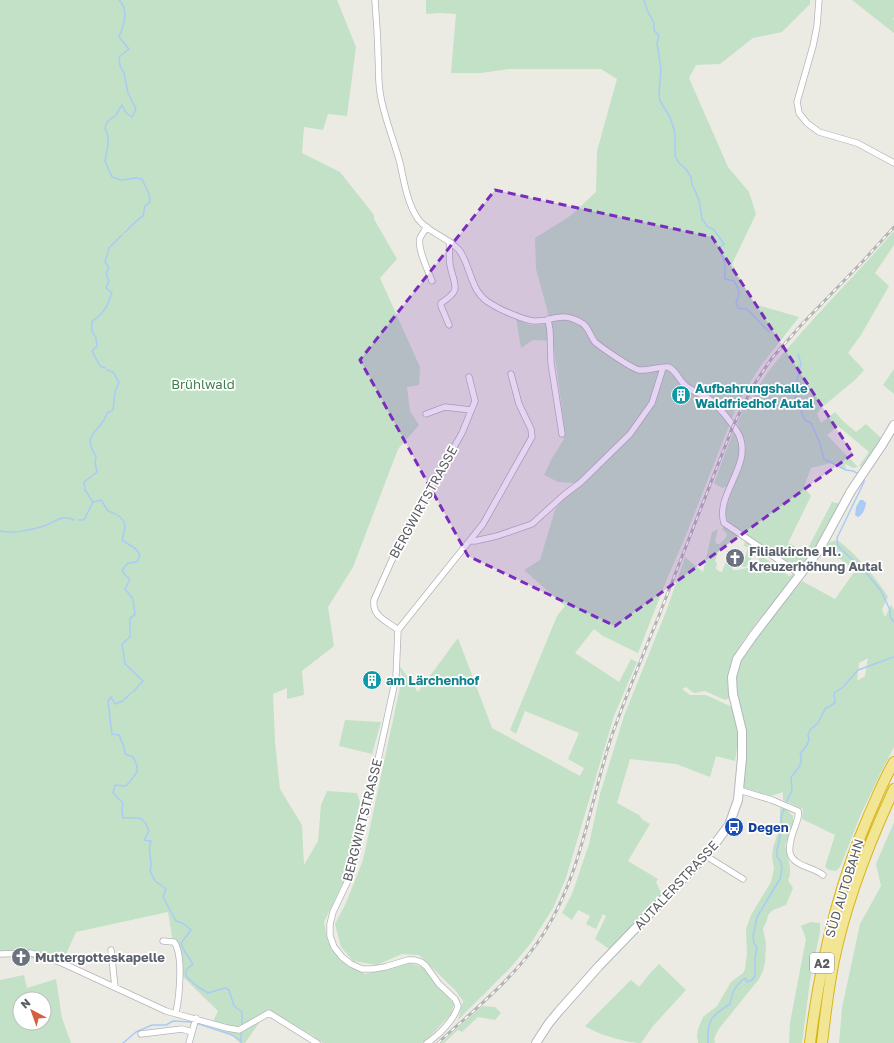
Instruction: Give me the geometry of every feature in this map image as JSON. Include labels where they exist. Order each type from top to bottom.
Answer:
[{"type":"highway","name":"SÜD AUTOBAHN","points":[[810,1043],[823,960],[842,885],[868,818],[894,762]]},
{"type":"highway","name":"SÜD AUTOBAHN","points":[[822,1043],[833,964],[854,888],[872,838],[894,789]]},
{"type":"main road","name":"AUTALERSTRASSE","points":[[536,1043],[558,1011],[599,966],[706,856],[729,825],[736,807],[742,758],[742,730],[733,694],[732,676],[737,659],[819,550],[858,479],[894,425]]},
{"type":"street","points":[[374,0],[378,33],[380,93],[409,200],[417,218],[427,227],[450,242],[462,255],[473,285],[487,302],[514,315],[533,321],[557,316],[570,317],[583,323],[594,341],[614,356],[639,370],[668,367],[674,371],[683,383],[691,390],[710,400],[723,412],[739,435],[742,449],[741,460],[723,506],[722,517],[724,523],[801,575]]},
{"type":"street","points":[[819,0],[817,26],[813,46],[797,102],[799,113],[812,128],[819,132],[857,143],[894,163]]},
{"type":"street","points":[[427,227],[420,237],[420,250],[432,281]]},
{"type":"street","points":[[449,325],[441,303],[450,298],[454,293],[456,286],[449,253],[450,242]]},
{"type":"street","points":[[548,319],[551,363],[562,434]]},
{"type":"street","points":[[470,541],[475,542],[532,524],[581,482],[630,434],[652,403],[663,368]]},
{"type":"street","points":[[398,630],[483,524],[532,437],[531,429],[519,404],[511,374]]},
{"type":"street","name":"BERGWIRTSTRASSE","points":[[427,1043],[433,1039],[453,1017],[458,1006],[455,999],[421,962],[408,960],[374,969],[362,969],[351,964],[342,957],[334,947],[330,936],[330,924],[332,912],[351,874],[396,677],[398,630],[376,614],[373,608],[374,600],[400,542],[462,433],[475,401],[469,377]]},
{"type":"street","points":[[426,414],[445,407],[471,410]]},
{"type":"street","points":[[739,790],[798,810],[799,814],[790,843],[791,856],[797,862],[822,875]]},
{"type":"street","points":[[706,856],[743,879]]},
{"type":"street","points":[[163,941],[174,942],[177,945],[179,991],[176,1013]]},
{"type":"street","points":[[111,950],[114,987]]},
{"type":"street","points":[[0,954],[31,953],[62,963],[166,1011],[196,1018],[227,1028],[239,1030],[256,1022],[269,1013],[317,1043]]},
{"type":"street","points":[[188,1043],[196,1018]]},
{"type":"street","points":[[141,1034],[182,1029],[192,1032]]},
{"type":"highlighted area","points":[[495,190],[712,237],[853,454],[615,626],[468,556],[360,360]]},
{"type":"green space","name":"Brühlwald","points":[[0,0],[337,0],[356,47],[347,116],[328,114],[323,130],[304,127],[302,153],[340,172],[374,215],[374,219],[397,259],[380,278],[420,367],[419,385],[407,387],[410,411],[419,425],[398,449],[353,567],[328,607],[334,646],[302,671],[304,695],[287,699],[287,688],[273,694],[275,742],[280,789],[302,825],[304,865],[318,841],[321,805],[327,791],[357,793],[360,802],[347,874],[324,922],[328,942],[340,960],[365,974],[409,963],[423,967],[454,1004],[451,1014],[429,1038],[422,1043],[323,1043],[272,1012],[261,1020],[245,1043],[240,1043],[233,1036],[211,1026],[218,1011],[178,972],[168,912],[76,932],[62,963],[15,956],[0,957]]},
{"type":"green space","points":[[426,0],[810,0],[810,4],[782,32],[753,38],[720,64],[696,65],[689,78],[728,167],[749,192],[756,214],[732,264],[754,304],[799,317],[760,367],[736,408],[638,653],[603,636],[594,629],[575,653],[619,682],[631,659],[637,662],[614,716],[566,878],[553,908],[531,943],[511,967],[458,1020],[463,1001],[456,991],[419,955],[402,954],[377,965],[353,961],[341,947],[335,924],[346,903],[363,860],[402,678],[399,665],[418,692],[458,638],[492,728],[580,776],[584,768],[568,759],[579,733],[525,711],[516,734],[510,730],[557,616],[565,606],[524,570],[540,560],[555,510],[575,483],[558,482],[544,475],[552,458],[564,439],[564,424],[553,341],[533,340],[521,348],[516,318],[530,325],[551,324],[536,269],[535,238],[570,216],[596,192],[597,151],[617,79],[601,69],[509,69],[481,73],[451,73],[456,14],[426,14]]},
{"type":"green space","points":[[852,0],[894,0],[894,33]]},
{"type":"green space","points":[[894,231],[894,245],[875,273],[889,286],[861,335],[848,353],[864,370],[855,380],[821,408],[817,414],[821,423],[835,412],[856,432],[866,424],[882,439],[862,467],[859,466],[869,452],[838,426],[827,435],[858,467],[853,468],[845,464],[846,470],[831,463],[811,468],[804,487],[811,496],[788,543],[806,552],[832,502],[841,504],[814,551],[799,569],[794,568],[729,523],[726,516],[729,497],[745,452],[745,443],[737,423],[748,401],[751,402],[761,383],[780,357]]},
{"type":"green space","points":[[894,369],[894,394],[883,385]]},
{"type":"green space","points":[[734,430],[740,447],[740,455],[728,486],[722,488],[714,483]]},
{"type":"green space","points":[[724,526],[738,535],[720,548],[715,561],[717,563],[716,568],[718,571],[722,572],[726,562],[729,563],[733,570],[747,568],[751,569],[760,558],[763,557],[789,576],[793,574],[793,580],[765,612],[737,651],[731,663],[728,674],[730,698],[725,700],[705,691],[694,693],[686,687],[682,689],[690,695],[706,695],[732,707],[736,721],[737,734],[735,761],[716,756],[710,777],[676,764],[630,759],[617,803],[639,815],[643,820],[650,824],[628,861],[658,879],[656,882],[662,895],[609,949],[595,939],[606,916],[603,914],[596,929],[586,924],[590,916],[578,910],[572,920],[562,913],[572,894],[589,844],[600,794],[624,716],[667,609],[685,557],[703,572],[712,532],[718,529],[715,542],[720,544],[727,536],[722,529]]},
{"type":"green space","points":[[837,540],[844,545],[858,558],[878,582],[888,597],[882,609],[885,617],[891,605],[894,610],[894,747],[861,814],[840,867],[836,871],[829,870],[825,867],[835,835],[802,819],[803,809],[783,800],[783,792],[771,796],[741,787],[736,689],[737,671],[741,659],[749,645],[802,581],[835,599],[855,571],[846,563],[827,551],[827,546],[830,542]],"holes":[[[868,658],[865,676],[857,681],[859,663]]]},
{"type":"green space","points":[[745,541],[758,549],[746,567],[742,567],[748,547],[744,546]]},
{"type":"green space","points":[[345,720],[381,722],[372,754],[339,746]]},
{"type":"green space","points":[[782,807],[793,816],[793,825],[785,845],[790,867],[790,875],[788,880],[793,888],[786,905],[773,910],[768,915],[763,929],[766,944],[765,963],[759,979],[718,1030],[714,1039],[715,1043],[698,1043],[698,1029],[703,1017],[717,1006],[731,982],[743,973],[745,969],[747,953],[746,929],[751,915],[771,882],[774,869],[772,856],[773,848],[780,826],[780,809]]},
{"type":"green space","points":[[894,822],[894,1043],[839,1043],[842,1008],[860,924],[881,886],[876,864]]},
{"type":"green space","points":[[811,922],[820,923],[820,932],[810,981],[802,1043],[789,1043],[790,1023],[806,939],[801,926]]},
{"type":"green space","points":[[659,964],[686,990],[653,1026],[641,1043],[612,1038],[585,1026],[631,980],[639,987]]},
{"type":"green space","points":[[24,975],[27,988],[56,979],[62,1018],[71,1043],[0,1043],[0,980]]},
{"type":"green space","points":[[482,1006],[495,1007],[501,1013],[495,1020],[478,1017],[462,1032],[458,1030],[444,1043],[441,1043]]},
{"type":"water","points":[[860,500],[863,500],[866,503],[864,512],[858,517],[855,515],[856,507]]},
{"type":"waterway","points":[[119,0],[125,13],[123,28],[119,37],[129,49],[119,57],[120,66],[124,73],[128,93],[136,109],[132,117],[126,113],[122,105],[116,115],[107,122],[105,128],[108,136],[105,161],[112,177],[121,180]]},
{"type":"waterway","points":[[644,0],[647,10],[654,23],[654,30],[659,36],[657,43],[661,69],[659,93],[660,101],[670,117],[675,133],[675,156],[691,177],[692,184],[699,200],[702,219],[707,226],[714,230],[724,244],[719,248],[725,263],[725,279],[734,281],[737,287],[739,292],[736,302],[738,308],[747,309],[769,332]]},
{"type":"waterway","points":[[123,180],[135,178],[142,179],[149,194],[150,202],[145,206],[143,216],[124,233]]},
{"type":"waterway","points":[[105,368],[100,366],[92,351],[97,346],[96,338],[92,331],[92,321],[100,315],[109,302],[112,293],[106,288],[109,281],[106,274],[109,268],[105,262],[109,248],[122,235]]},
{"type":"waterway","points":[[798,354],[801,363],[795,398],[805,420],[811,423],[819,441],[824,459],[846,470],[859,474]]},
{"type":"waterway","points":[[107,370],[113,372],[119,382],[115,392],[113,410],[107,413],[91,437],[90,442],[96,456],[95,463],[97,472],[84,482],[85,490],[93,502],[101,500],[108,511],[121,518],[125,526],[122,540],[136,549],[140,555],[137,562],[128,563],[122,570],[130,579],[125,589],[133,599],[135,615],[130,618],[130,637],[122,644],[125,664],[143,681],[133,692]]},
{"type":"waterway","points":[[864,479],[864,482],[837,538],[838,546],[868,575],[881,591],[890,610],[890,617],[894,622]]},
{"type":"waterway","points":[[78,520],[84,520],[93,502]]},
{"type":"waterway","points":[[0,531],[16,532],[28,530],[44,526],[62,518],[74,520]]},
{"type":"waterway","points":[[786,803],[792,792],[791,777],[798,769],[801,760],[800,754],[807,745],[810,730],[818,723],[825,709],[835,703],[834,693],[843,687],[858,670],[894,657]]},
{"type":"waterway","points":[[131,693],[123,701],[115,704],[111,697],[108,701],[112,734],[119,735],[125,754],[133,757],[137,767],[135,776],[126,786],[115,785],[113,793],[123,803],[123,818],[140,818],[145,822],[149,831],[144,840],[151,841],[149,849],[151,863],[150,871],[155,881],[166,889],[163,897],[176,921],[184,924],[191,930],[181,943],[193,964],[186,970],[186,976],[198,987],[208,993],[225,988],[229,990],[234,1006],[242,1012],[242,1026]]},
{"type":"waterway","points":[[708,1043],[708,1029],[714,1016],[730,1004],[736,987],[745,978],[747,982],[752,980],[755,976],[755,958],[757,948],[753,937],[757,917],[780,879],[782,867],[781,862],[777,857],[777,851],[782,827],[781,817],[785,807]]},
{"type":"waterway","points":[[123,1043],[136,1032],[152,1025],[166,1025],[173,1021],[192,1022]]},
{"type":"waterway","points":[[196,1023],[232,1035],[241,1041]]},
{"type":"waterway","points":[[241,1031],[241,1043]]},
{"type":"railway","points":[[438,1043],[481,1005],[521,964],[544,933],[557,910],[568,886],[584,836],[604,760],[617,720],[733,426],[753,386],[772,358],[803,323],[894,227]]},
{"type":"place","name":"Aufbahrungshalle Waldfriedhof Autal","points":[[681,395]]},
{"type":"place","name":"Filialkirche Hl. Kreuzerhöhung Autal","points":[[735,558]]},
{"type":"place","name":"am Lärchenhof","points":[[372,680]]},
{"type":"place","name":"Degen","points":[[734,827]]},
{"type":"place","name":"Muttergotteskapelle","points":[[21,957]]}]
